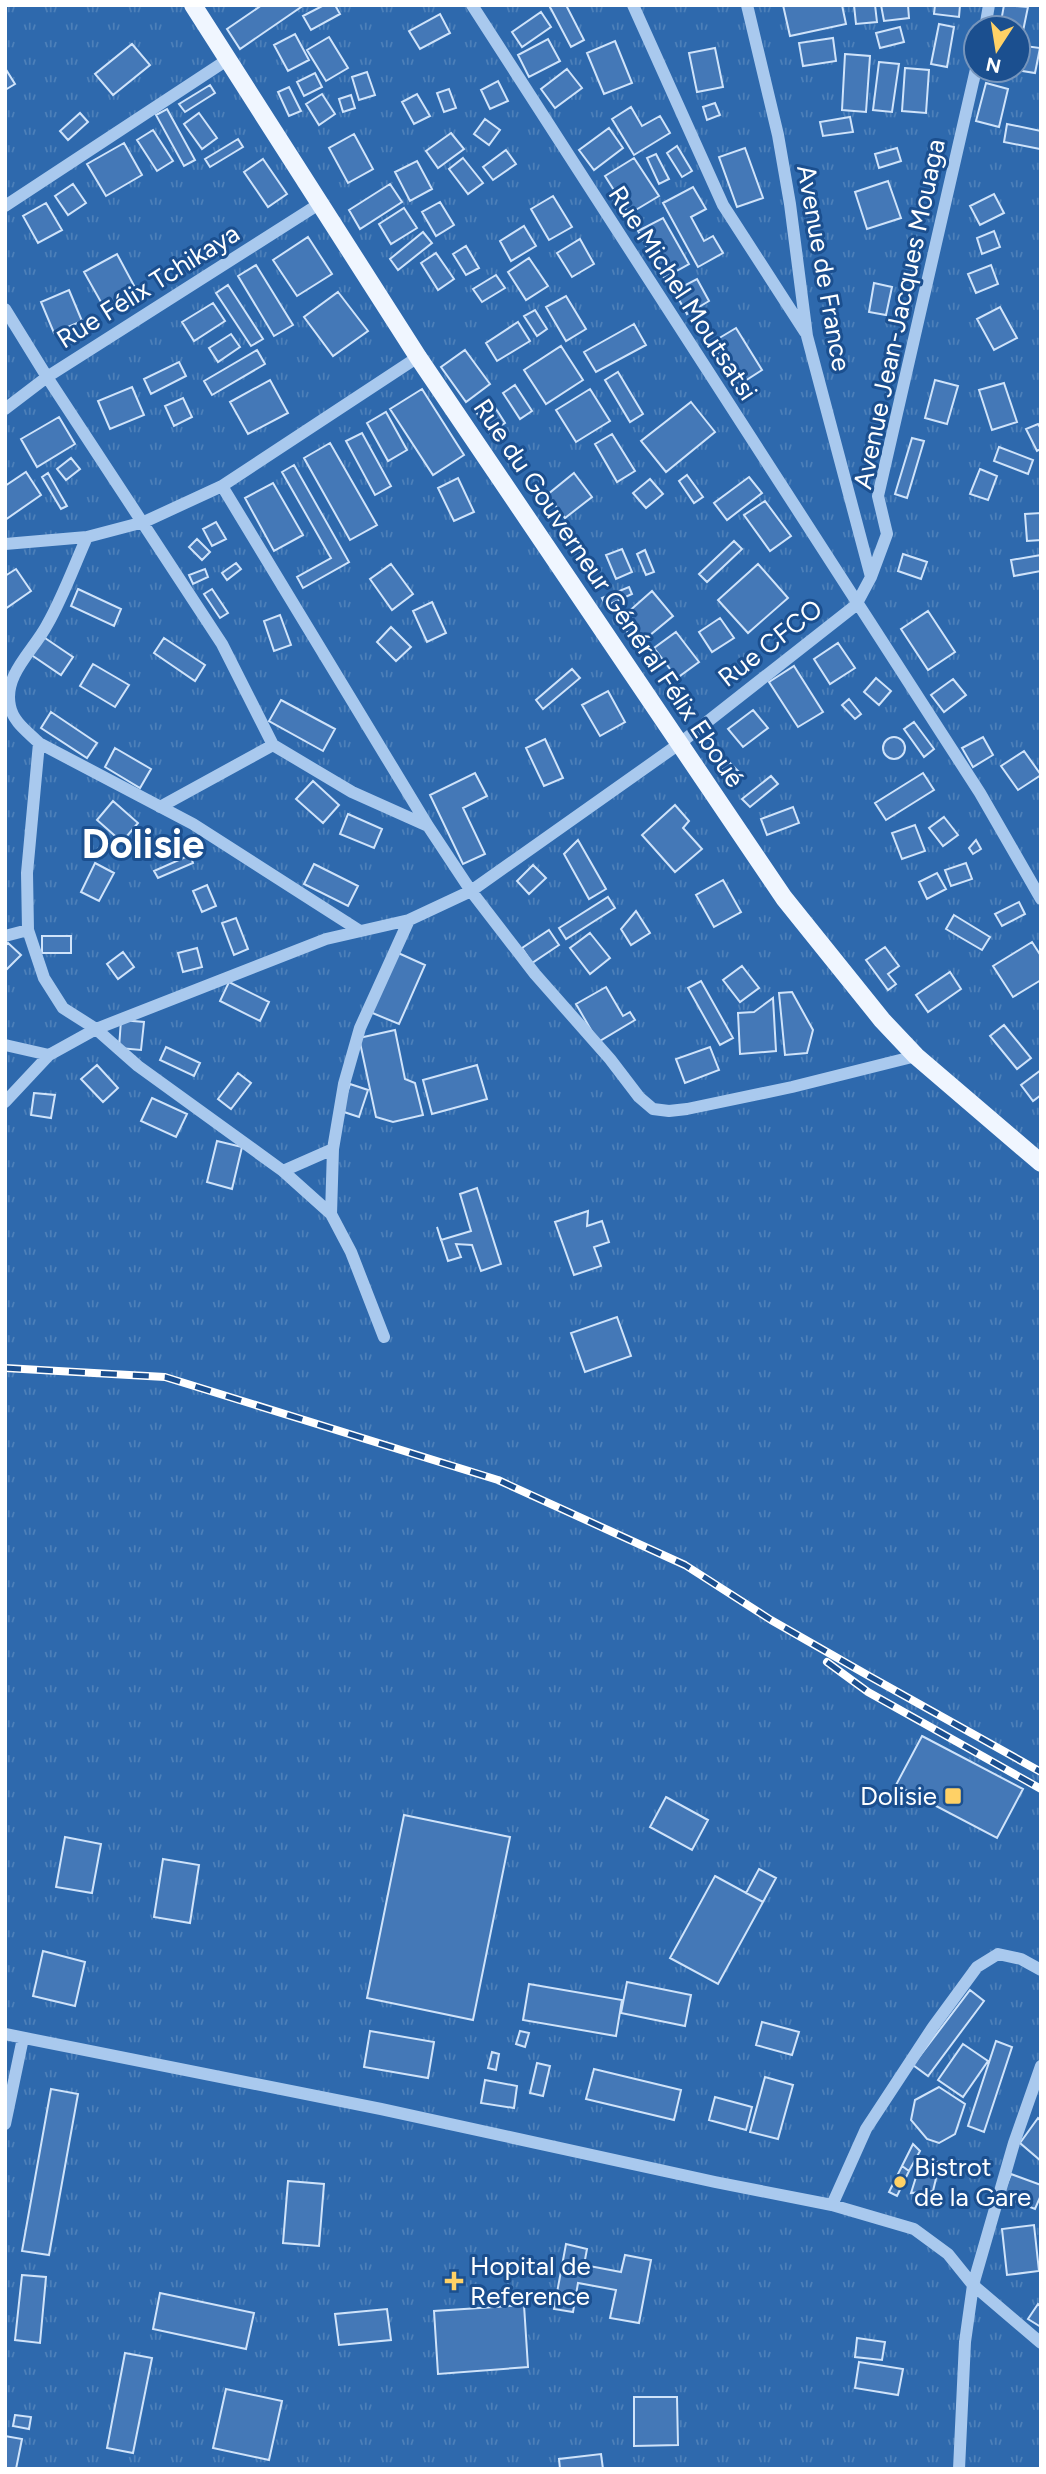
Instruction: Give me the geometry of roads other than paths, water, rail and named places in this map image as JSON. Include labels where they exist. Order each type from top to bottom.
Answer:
[{"type":"main road","name":"Rue du Gouverneur Général Félix Eboué","points":[[193,5],[418,357],[785,898],[881,1020],[916,1056],[1041,1163]]},
{"type":"street","name":"Rue Michel Moutsatsi","points":[[472,5],[856,605],[980,793],[1041,899]]},
{"type":"street","points":[[633,5],[723,205],[807,335]]},
{"type":"street","name":"Avenue de France","points":[[747,5],[778,135],[807,335],[871,577]]},
{"type":"street","points":[[5,206],[227,60]]},
{"type":"street","name":"Avenue Jean-Jacques Mouaga","points":[[856,605],[871,577],[887,534],[878,496],[973,84]]},
{"type":"street","name":"Rue Félix Tchikaya","points":[[5,410],[47,377],[319,204]]},
{"type":"street","points":[[5,309],[222,644],[272,745],[352,792],[428,826]]},
{"type":"street","points":[[5,544],[88,537],[144,522],[222,486],[418,357]]},
{"type":"street","points":[[222,486],[428,826],[471,891],[535,974],[610,1059],[639,1097],[653,1109],[687,1109],[792,1087],[916,1056]]},
{"type":"street","points":[[88,537],[47,626],[25,656],[9,689],[13,718],[39,743],[192,824],[360,931]]},
{"type":"street","name":"Rue CFCO","points":[[5,1102],[49,1055],[96,1029],[326,939],[409,920],[471,891],[679,744],[856,605]]},
{"type":"street","points":[[39,743],[27,873],[28,930],[44,978],[63,1008],[96,1029],[138,1066],[283,1171],[331,1214],[351,1252],[384,1337]]},
{"type":"street","points":[[160,807],[272,745]]},
{"type":"street","points":[[331,1214],[333,1149],[344,1084],[360,1028],[409,920]]},
{"type":"street","points":[[5,936],[28,930]]},
{"type":"street","points":[[5,1045],[49,1055]]},
{"type":"street","points":[[283,1171],[333,1149]]},
{"type":"street","points":[[832,2205],[866,2129],[933,2027],[977,1967],[998,1954],[1021,1959],[1041,1970]]},
{"type":"street","points":[[5,2034],[381,2109],[832,2205],[914,2229],[948,2254],[973,2285],[1041,2343]]},
{"type":"street","points":[[5,2123],[23,2038]]},
{"type":"street","points":[[959,2469],[965,2342],[973,2285],[1014,2143],[1041,2066]]},
{"type":"railway","points":[[5,1368],[165,1377],[498,1480],[685,1565],[771,1620],[1041,1772]]},
{"type":"railway","points":[[827,1662],[868,1692],[1041,1789]]},
{"type":"place","name":"Dolisie","points":[[953,1796]]},
{"type":"place","name":"Bistrot de la Gare","points":[[900,2182]]},
{"type":"place","name":"Hopital de Reference","points":[[454,2281]]},
{"type":"district","name":"Dolisie","points":[[143,844]]}]
